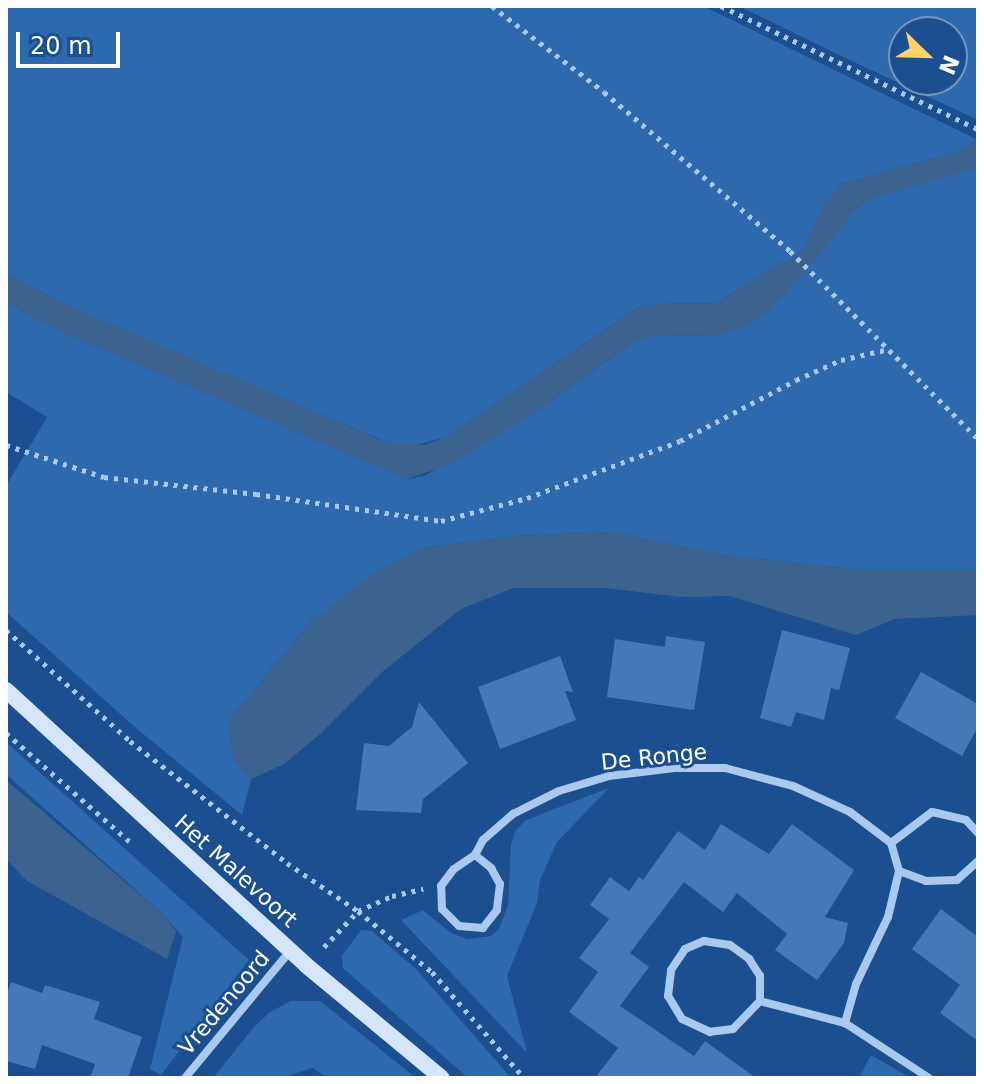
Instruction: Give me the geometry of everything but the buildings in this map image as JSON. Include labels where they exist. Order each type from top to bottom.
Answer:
[{"type":"street","name":"Het Malevoort","points":[[6,690],[307,966],[442,1078]]},
{"type":"street","name":"De Ronge","points":[[441,886],[454,869],[475,855],[483,840],[513,814],[559,791],[609,776],[675,768],[725,768],[793,786],[850,812],[891,843]]},
{"type":"street","points":[[845,1023],[856,984],[888,917],[899,871],[891,843],[932,812],[966,820],[978,833]]},
{"type":"street","points":[[441,886],[442,909],[459,926],[483,928],[497,910],[500,884],[491,868],[475,855]]},
{"type":"street","points":[[899,871],[926,881],[957,880],[978,861]]},
{"type":"street","points":[[704,941],[730,945],[749,959],[760,976],[760,1001],[733,1029],[710,1032],[682,1019],[668,996],[671,970],[685,949],[704,941]]},
{"type":"street","name":"Vredenoord","points":[[185,1078],[291,950]]},
{"type":"street","points":[[760,1001],[845,1023],[929,1078]]},
{"type":"path","points":[[492,6],[604,92],[790,251],[978,439]]},
{"type":"path","points":[[721,6],[978,129]]},
{"type":"path","points":[[6,445],[104,477],[256,494],[441,521],[527,498],[680,441],[841,360],[889,349]]},
{"type":"path","points":[[6,630],[130,741],[287,863],[358,911],[432,972],[524,1078]]},
{"type":"path","points":[[307,966],[358,911],[392,896],[441,886]]},
{"type":"shaded area","points":[[6,6],[703,6],[978,140],[957,152],[841,184],[803,250],[788,262],[780,263],[717,303],[655,304],[637,308],[447,437],[408,447],[386,442],[183,356],[58,301],[6,273]]},
{"type":"shaded area","points":[[739,6],[978,6],[978,120],[927,96],[968,96],[968,16],[888,16],[888,78]]},
{"type":"shaded area","points":[[978,140],[977,168],[869,199],[855,209],[815,261],[766,312],[749,324],[716,336],[653,335],[635,341],[529,416],[449,465],[407,479],[58,330],[6,302],[6,273],[58,301],[385,442],[424,445],[447,437],[637,308],[655,304],[717,303],[780,263],[788,262],[803,250],[821,209],[841,184],[957,152]]},
{"type":"shaded area","points":[[978,167],[978,570],[851,569],[724,555],[611,532],[515,536],[424,548],[311,621],[228,722],[234,761],[251,779],[242,815],[136,728],[6,612],[6,486],[47,417],[6,392],[6,302],[58,330],[407,479],[424,476],[529,416],[635,341],[653,335],[716,336],[749,324],[781,297],[855,209],[869,199]]},
{"type":"shaded area","points":[[611,532],[724,555],[851,569],[978,570],[978,615],[895,619],[856,635],[730,596],[681,597],[605,588],[513,588],[461,609],[382,672],[320,734],[284,764],[251,779],[234,761],[228,722],[311,621],[374,573],[424,548],[515,536]]},
{"type":"shaded area","points":[[6,742],[249,960],[161,1075],[150,1069],[183,937],[158,910],[6,774]]},
{"type":"shaded area","points":[[6,780],[158,910],[176,931],[167,959],[27,881],[6,859]]},
{"type":"shaded area","points":[[609,788],[557,842],[540,880],[537,903],[507,976],[527,1053],[401,920],[423,910],[451,933],[467,939],[491,936],[499,929],[508,905],[511,845],[515,831],[526,820]]},
{"type":"shaded area","points":[[361,930],[372,931],[416,969],[511,1078],[468,1078],[343,968],[342,956]]},
{"type":"shaded area","points":[[291,1001],[320,1001],[416,1078],[327,1078],[313,1068],[281,1078],[213,1078],[254,1027],[270,1012]]},
{"type":"shaded area","points":[[871,1055],[911,1078],[859,1078]]}]
